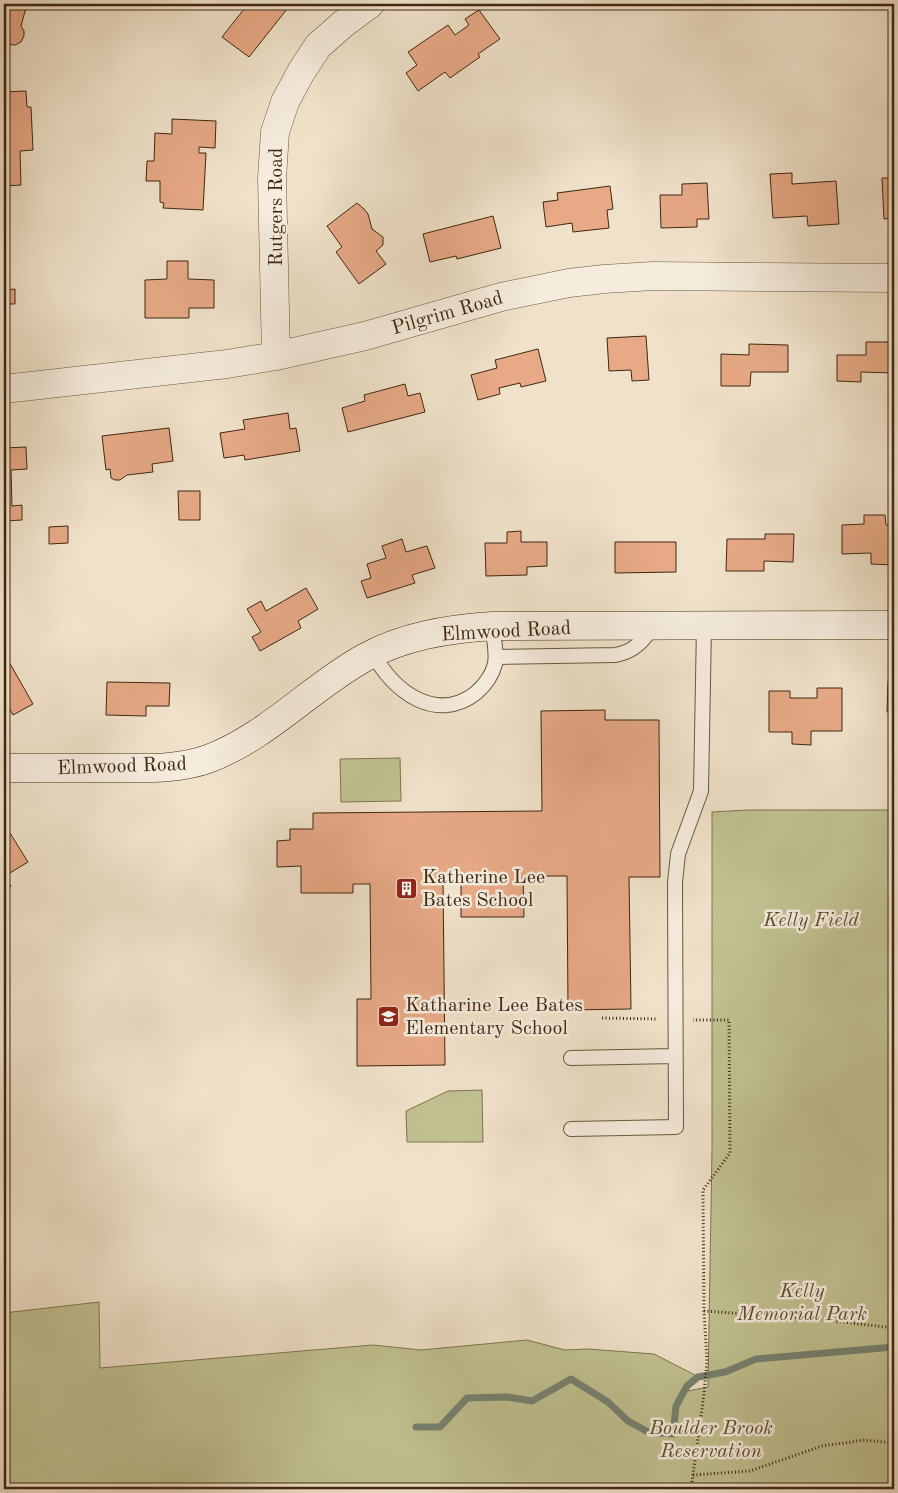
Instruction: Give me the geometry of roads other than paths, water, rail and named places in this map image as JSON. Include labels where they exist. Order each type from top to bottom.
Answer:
[{"type":"street","name":"Rutgers Road","points":[[276,356],[272,178],[276,132],[285,102],[318,46],[370,4]]},
{"type":"street","name":"Pilgrim Road","points":[[4,389],[227,364],[276,356],[365,336],[501,297],[587,281],[653,276],[894,278]]},
{"type":"street","name":"Elmwood Road","points":[[4,768],[154,768],[198,762],[249,739],[349,667],[373,653],[401,642],[430,634],[492,626],[894,625]]},
{"type":"lane","points":[[373,653],[385,674],[399,688],[417,699],[442,705],[465,700],[479,690],[490,677],[496,657],[492,626]]},
{"type":"lane","points":[[496,657],[615,655],[632,650],[640,644],[653,626]]},
{"type":"lane","points":[[571,1129],[676,1127],[675,875],[682,841],[701,791],[704,626]]},
{"type":"lane","points":[[571,1058],[675,1056]]},
{"type":"waterway","points":[[416,1427],[440,1427],[467,1398],[507,1397],[532,1401],[571,1379],[608,1402],[628,1421],[648,1432],[673,1434],[676,1406],[687,1386],[698,1377],[725,1372],[756,1359],[894,1347]]},
{"type":"place","name":"Katherine Lee Bates School","points":[[406,888]]},
{"type":"place","name":"Katharine Lee Bates Elementary School","points":[[389,1016]]},
{"type":"park label","name":"Kelly Field","points":[[811,919]]},
{"type":"park label","name":"Kelly Memorial Park","points":[[802,1302]]},
{"type":"park label","name":"Boulder Brook Reservation","points":[[711,1438]]}]
